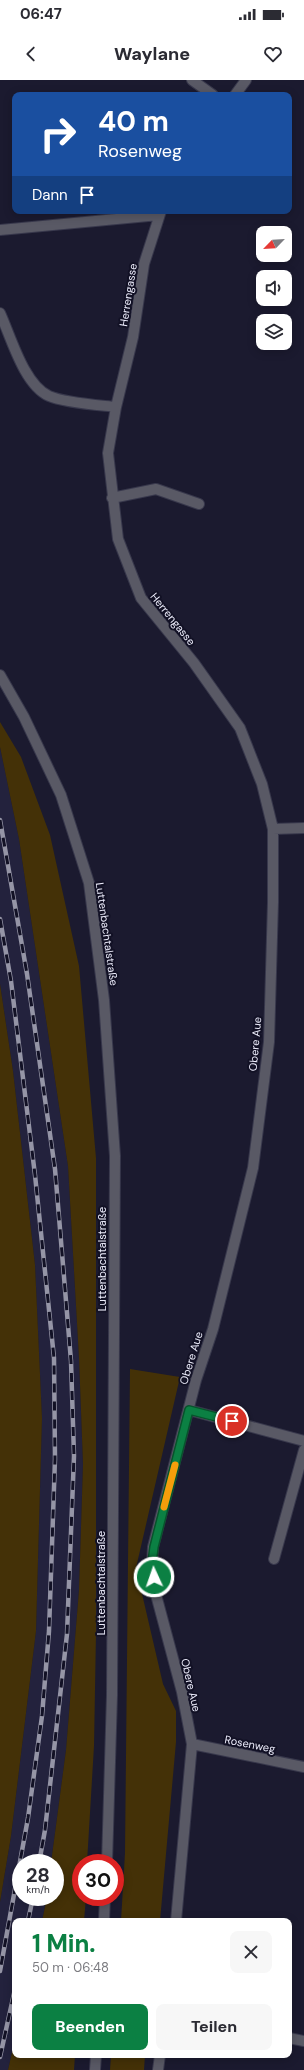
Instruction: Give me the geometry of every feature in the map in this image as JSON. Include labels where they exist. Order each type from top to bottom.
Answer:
[{"type":"street","points":[[192,80],[209,92]]},
{"type":"street","points":[[238,92],[246,80]]},
{"type":"street","points":[[0,230],[151,214]]},
{"type":"street","name":"Herrengasse","points":[[160,214],[144,264],[133,337],[116,407],[108,453],[118,540],[141,598],[194,663],[240,728],[262,784],[273,829]]},
{"type":"street","points":[[0,313],[24,367],[37,388],[50,396],[116,407]]},
{"type":"street","points":[[112,498],[156,489],[199,504]]},
{"type":"street","name":"Luttenbachtalstraße","points":[[0,676],[24,717],[61,795],[89,883],[104,1000],[115,1156],[112,1695],[107,1854]]},
{"type":"street","points":[[273,829],[304,828]]},
{"type":"street","name":"Obere Aue","points":[[176,1918],[192,1744],[182,1692],[155,1591],[152,1563],[154,1547],[196,1380],[213,1329],[254,1168],[269,1042],[273,829]]},
{"type":"street","points":[[189,1410],[304,1441]]},
{"type":"street","points":[[274,1559],[304,1450]]},
{"type":"street","name":"Rosenweg","points":[[192,1744],[304,1767]]},
{"type":"street","points":[[104,1918],[105,1906]]},
{"type":"street","points":[[292,2039],[304,2041]]},
{"type":"street","points":[[95,2070],[96,2058]]},
{"type":"street","points":[[158,2070],[160,2058]]},
{"type":"shaded area","points":[[0,722],[21,757],[50,835],[79,966],[96,1158],[96,1633],[94,1746],[88,1854],[72,1854],[72,1906],[85,1906],[84,1918],[43,1918],[45,1906],[64,1906],[64,1854],[52,1854],[66,1750],[79,1590],[83,1464],[79,1358],[68,1166],[19,839],[0,747]]},
{"type":"shaded area","points":[[0,747],[19,839],[68,1166],[79,1358],[83,1464],[79,1590],[66,1750],[52,1854],[12,1854],[12,1906],[45,1906],[43,1918],[12,1918],[12,2052],[8,2070],[0,2070],[0,1902],[11,1836],[36,1631],[42,1418],[35,1265],[13,1071],[0,984]]},
{"type":"shaded area","points":[[0,984],[13,1071],[35,1265],[42,1418],[36,1631],[11,1836],[0,1902]]},
{"type":"shaded area","points":[[130,1369],[180,1377],[136,1568],[163,1684],[176,1711],[176,1742],[160,1918],[121,1918],[122,1906],[124,1906]]},
{"type":"shaded area","points":[[12,2052],[12,2058],[75,2058],[74,2070],[8,2070]]},
{"type":"shaded area","points":[[111,2058],[145,2058],[144,2070],[110,2070]]},
{"type":"railway","points":[[0,820],[27,974],[55,1169],[71,1361],[74,1456],[67,1634],[45,1830],[41,1854]]},
{"type":"railway","points":[[0,919],[11,981],[35,1175],[54,1358],[55,1459],[49,1631],[42,1716],[28,1818],[0,1971]]},
{"type":"railway","points":[[29,1918],[31,1906]]},
{"type":"railway","points":[[0,2057],[12,2003]]},
{"type":"slow traffic","points":[[164,1507],[175,1465]]},
{"type":"route","points":[[154,1577],[152,1563],[154,1547],[189,1410],[232,1421]]}]
